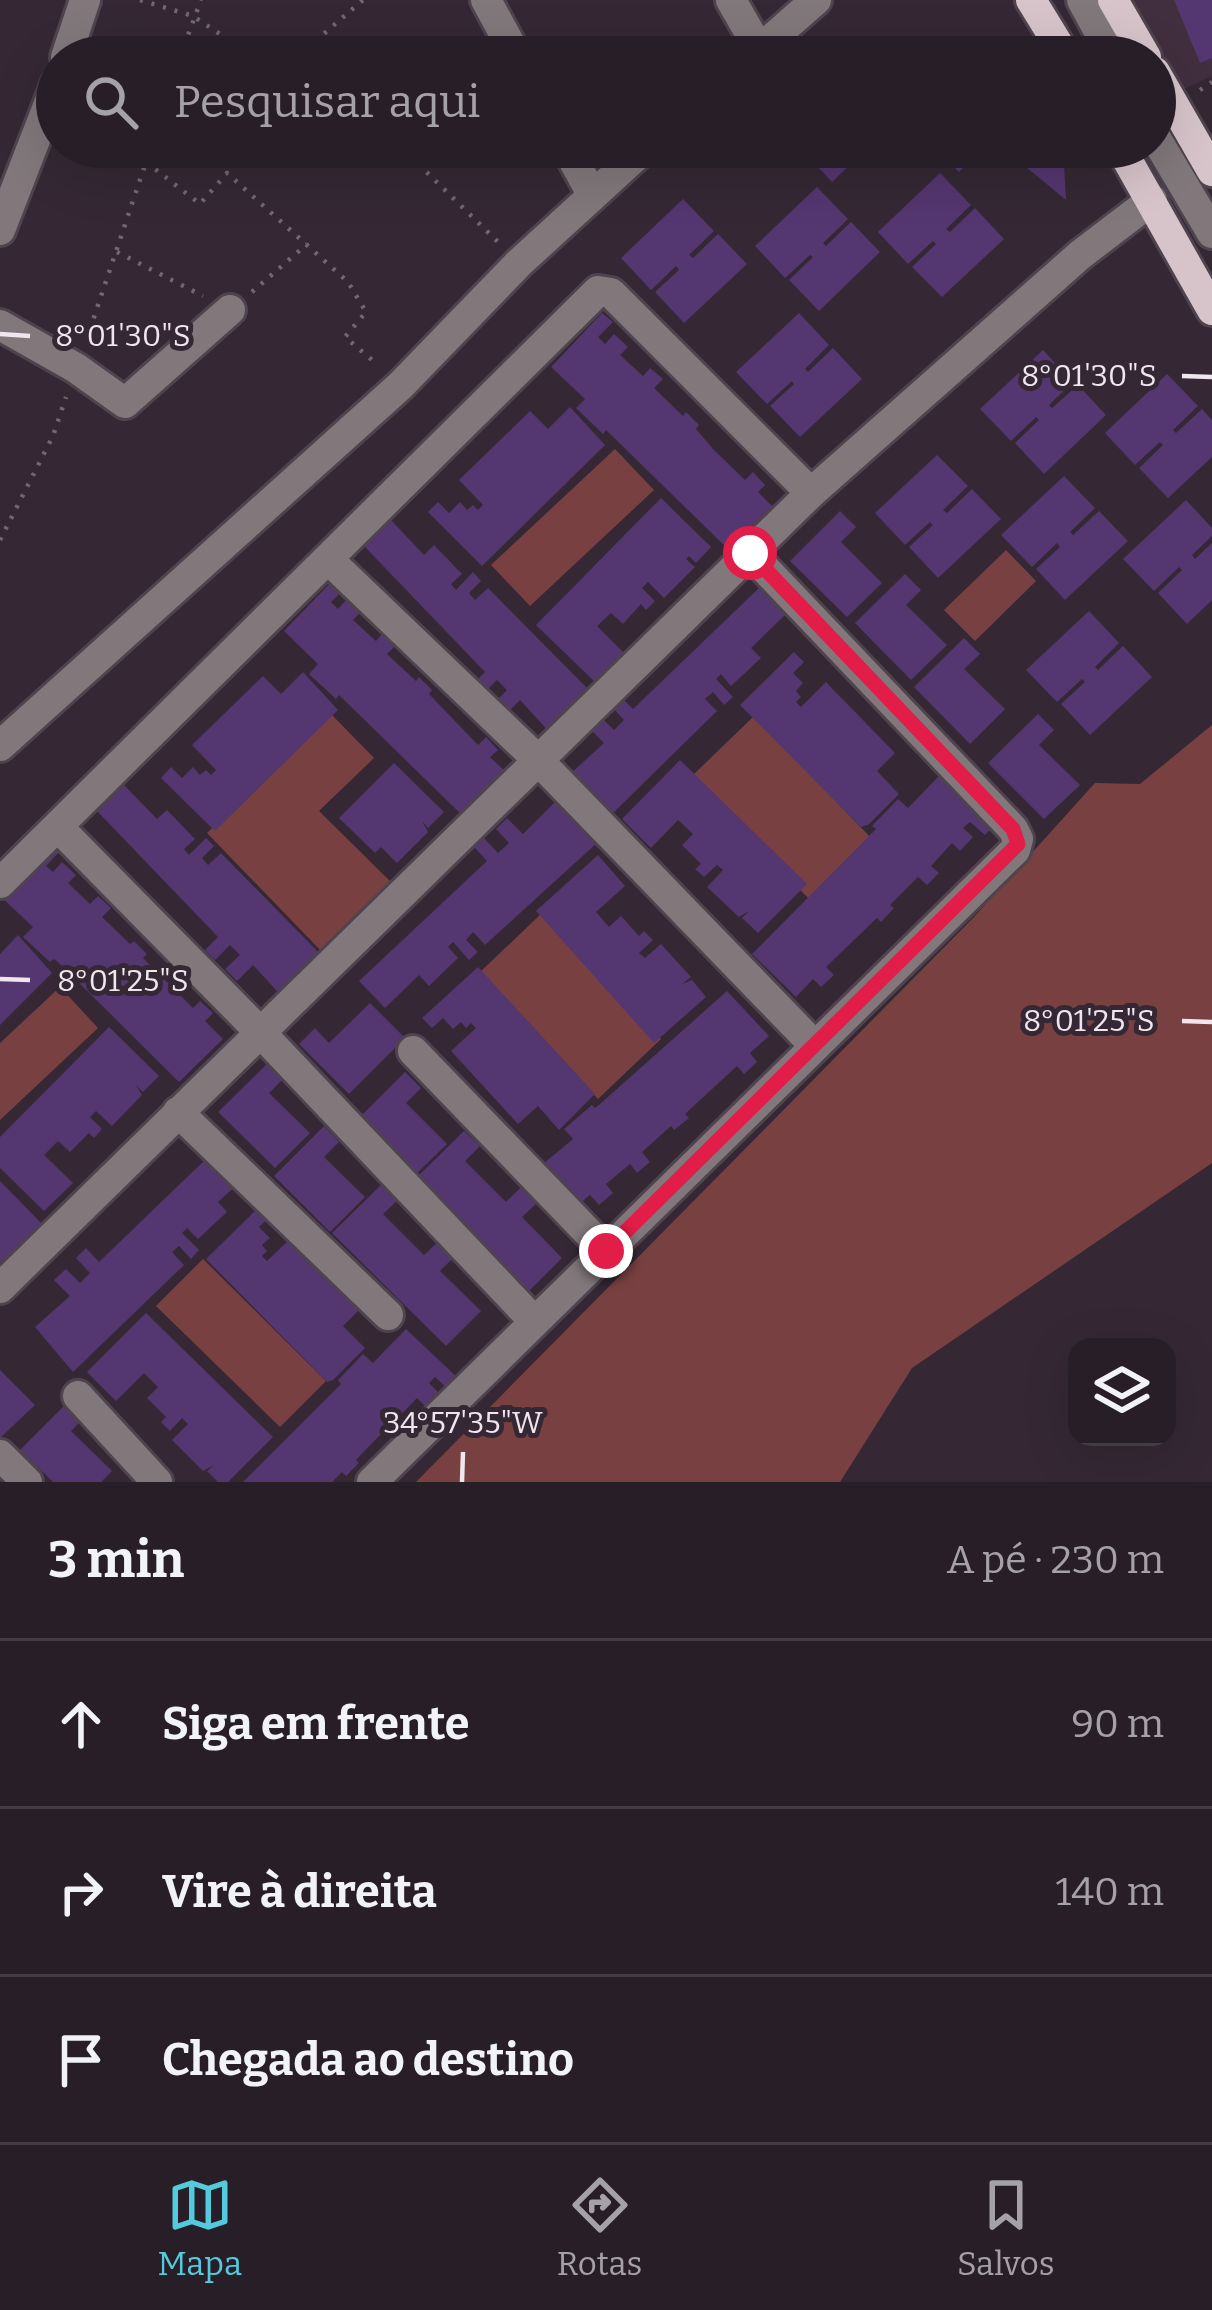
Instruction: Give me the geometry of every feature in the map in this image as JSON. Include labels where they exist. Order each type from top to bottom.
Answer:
[{"type":"main road","points":[[1031,0],[1053,36]]},
{"type":"main road","points":[[1113,0],[1134,36]]},
{"type":"main road","points":[[1176,108],[1212,171]]},
{"type":"main road","points":[[1133,168],[1212,310]]},
{"type":"street","points":[[73,36],[85,0]]},
{"type":"street","points":[[486,0],[506,36]]},
{"type":"street","points":[[731,0],[747,36]]},
{"type":"street","points":[[775,36],[816,0]]},
{"type":"street","points":[[1046,0],[1067,36]]},
{"type":"street","points":[[1082,0],[1102,36]]},
{"type":"street","points":[[0,230],[36,137]]},
{"type":"street","points":[[578,168],[592,194]]},
{"type":"street","points":[[0,746],[401,385],[520,263],[622,168]]},
{"type":"street","points":[[1144,168],[1212,290]]},
{"type":"street","points":[[1174,168],[1212,233]]},
{"type":"street","points":[[0,1288],[811,493],[1080,255],[1152,200]]},
{"type":"street","points":[[0,884],[594,293],[610,293],[811,493]]},
{"type":"street","points":[[0,325],[76,368],[125,404],[230,310]]},
{"type":"street","points":[[372,1482],[1015,850],[1018,838],[1013,829],[750,553]]},
{"type":"street","points":[[329,560],[538,760],[814,1045]]},
{"type":"street","points":[[59,828],[534,1321]]},
{"type":"street","points":[[413,1052],[606,1251]]},
{"type":"street","points":[[178,1112],[388,1315]]},
{"type":"street","points":[[78,1396],[157,1482]]},
{"type":"street","points":[[0,1455],[27,1482]]},
{"type":"path","points":[[140,0],[194,16],[223,36]]},
{"type":"path","points":[[187,36],[201,0]]},
{"type":"path","points":[[321,36],[364,0]]},
{"type":"path","points":[[0,540],[53,436],[144,168]]},
{"type":"path","points":[[154,168],[200,204],[227,173],[348,282],[366,312],[345,337],[401,385]]},
{"type":"path","points":[[423,168],[520,263]]},
{"type":"path","points":[[116,251],[230,310],[307,244]]},
{"type":"shaded area","points":[[1128,0],[1212,0],[1212,76],[1178,92],[1176,36],[1148,36]]},
{"type":"shaded area","points":[[615,449],[654,490],[530,606],[491,565]]},
{"type":"shaded area","points":[[1006,550],[1036,581],[975,641],[944,610]]},
{"type":"shaded area","points":[[331,714],[374,758],[319,811],[393,884],[323,953],[207,833]]},
{"type":"shaded area","points":[[754,716],[874,841],[811,901],[691,777]]},
{"type":"shaded area","points":[[1212,725],[1212,1163],[912,1368],[840,1482],[416,1482],[974,917],[1095,783],[1140,784]]},
{"type":"shaded area","points":[[541,914],[661,1039],[598,1099],[478,974]]},
{"type":"shaded area","points":[[60,987],[98,1028],[0,1120],[0,1043]]},
{"type":"shaded area","points":[[203,1259],[326,1381],[280,1427],[156,1306]]},
{"type":"building","points":[[1174,0],[1212,0],[1212,58],[1200,63]]},
{"type":"building","points":[[819,168],[847,168],[832,182]]},
{"type":"building","points":[[1027,168],[1064,168],[1066,200]]},
{"type":"building","points":[[940,173],[971,205],[946,229],[950,232],[975,208],[1004,239],[942,297],[912,267],[936,244],[933,241],[908,264],[878,232]]},
{"type":"building","points":[[817,187],[848,219],[823,243],[826,246],[851,222],[880,252],[819,311],[789,280],[813,257],[785,278],[755,246]]},
{"type":"building","points":[[683,199],[714,231],[689,255],[693,258],[718,234],[747,264],[684,323],[655,292],[679,270],[676,266],[651,290],[621,258]]},
{"type":"building","points":[[602,313],[613,322],[598,337],[605,344],[614,334],[628,347],[620,355],[643,376],[650,368],[663,379],[654,388],[699,425],[696,429],[713,449],[745,480],[753,472],[765,485],[758,492],[776,510],[732,553],[606,430],[603,434],[576,408],[585,399],[551,367]]},
{"type":"building","points":[[799,313],[829,345],[805,369],[808,372],[833,348],[862,379],[800,437],[770,406],[792,381],[767,404],[736,372]]},
{"type":"building","points":[[1043,350],[1073,382],[1049,405],[1052,408],[1078,385],[1106,415],[1044,474],[1015,443],[1039,420],[1036,417],[1011,441],[980,409]]},
{"type":"building","points":[[1167,374],[1198,406],[1173,430],[1176,433],[1202,409],[1212,420],[1212,457],[1168,498],[1139,468],[1163,445],[1160,442],[1135,465],[1105,433]]},
{"type":"building","points":[[570,407],[605,445],[482,566],[428,512],[438,502],[449,513],[460,502],[467,510],[473,505],[478,510],[483,505],[459,480],[530,411],[548,429]]},
{"type":"building","points":[[937,455],[968,486],[943,510],[947,513],[972,489],[1001,519],[938,578],[909,547],[933,525],[930,522],[905,545],[875,513]]},
{"type":"building","points":[[1064,476],[1095,508],[1070,532],[1073,535],[1099,511],[1128,541],[1065,600],[1036,569],[1060,547],[1057,543],[1032,567],[1001,535]]},
{"type":"building","points":[[661,498],[711,547],[696,563],[689,556],[686,559],[695,567],[664,598],[648,582],[642,588],[655,601],[646,610],[641,604],[623,624],[611,613],[597,626],[625,654],[596,683],[536,625]]},
{"type":"building","points":[[1186,500],[1212,528],[1212,536],[1192,555],[1195,559],[1212,543],[1212,600],[1187,624],[1158,593],[1182,570],[1179,567],[1154,591],[1123,559]]},
{"type":"building","points":[[840,511],[856,527],[841,542],[882,583],[847,617],[790,561]]},
{"type":"building","points":[[391,520],[424,555],[434,545],[462,574],[451,584],[456,590],[473,572],[481,581],[469,593],[475,600],[488,588],[596,697],[552,735],[520,700],[504,716],[493,704],[507,690],[497,680],[482,695],[472,685],[485,672],[364,546]]},
{"type":"building","points":[[905,574],[921,590],[906,605],[947,645],[911,680],[855,623]]},
{"type":"building","points":[[335,578],[345,588],[331,602],[338,609],[347,599],[361,612],[353,620],[376,641],[383,633],[396,645],[387,654],[432,690],[429,694],[478,745],[486,737],[498,750],[490,757],[509,775],[465,818],[339,695],[336,699],[309,674],[318,664],[284,631]]},
{"type":"building","points":[[759,588],[785,615],[751,648],[761,658],[731,686],[721,674],[716,679],[733,697],[724,705],[713,692],[705,699],[717,711],[608,818],[569,775],[604,743],[588,727],[600,716],[614,730],[624,720],[610,705],[620,696],[633,709]]},
{"type":"building","points":[[1089,611],[1119,643],[1095,667],[1098,670],[1123,646],[1152,677],[1090,735],[1061,704],[1085,682],[1082,679],[1057,702],[1026,670]]},
{"type":"building","points":[[964,638],[980,654],[964,669],[1005,709],[970,744],[914,687]]},
{"type":"building","points":[[794,652],[804,662],[793,673],[803,683],[796,691],[801,707],[826,682],[895,753],[877,771],[899,794],[868,825],[861,827],[740,705]]},
{"type":"building","points":[[303,672],[338,710],[215,831],[161,778],[171,767],[182,778],[193,767],[200,775],[206,770],[211,775],[216,770],[192,745],[263,676],[281,694]]},
{"type":"building","points":[[1038,714],[1054,730],[1039,745],[1080,785],[1044,819],[988,763]]},
{"type":"building","points":[[680,760],[807,884],[758,933],[742,918],[749,911],[739,917],[707,887],[723,870],[717,865],[704,877],[695,869],[701,864],[682,845],[693,834],[678,820],[651,848],[622,819]]},
{"type":"building","points":[[394,763],[444,812],[428,828],[422,821],[428,832],[397,863],[381,847],[375,853],[339,818]]},
{"type":"building","points":[[940,775],[994,825],[985,835],[970,822],[963,828],[973,837],[960,851],[952,843],[931,866],[939,873],[927,885],[918,877],[890,905],[894,908],[881,922],[877,918],[826,967],[834,975],[821,987],[813,979],[796,997],[752,954],[876,829],[872,826],[898,799],[908,808]]},
{"type":"building","points":[[124,785],[157,819],[167,810],[195,839],[184,849],[189,855],[206,838],[214,846],[202,858],[208,865],[221,853],[328,962],[285,1000],[253,965],[237,981],[225,969],[240,955],[230,945],[215,960],[205,950],[218,937],[97,811]]},
{"type":"building","points":[[556,801],[598,842],[485,945],[473,932],[466,940],[478,952],[469,960],[453,942],[448,947],[458,958],[429,986],[419,975],[385,1008],[359,981],[487,861],[474,847],[484,838],[498,853],[509,843],[496,829],[507,818],[523,834]]},
{"type":"building","points":[[50,841],[60,851],[46,866],[53,872],[62,862],[76,875],[68,883],[90,904],[98,896],[111,908],[102,917],[147,954],[143,958],[193,1008],[200,1001],[213,1013],[205,1021],[223,1039],[179,1082],[59,963],[50,962],[23,937],[33,927],[0,896]]},
{"type":"building","points":[[598,855],[625,886],[596,912],[609,927],[621,916],[639,936],[644,931],[653,940],[639,953],[645,958],[661,944],[691,977],[682,984],[692,980],[706,997],[654,1043],[536,911]]},
{"type":"building","points":[[18,935],[52,973],[0,1025],[0,954]]},
{"type":"building","points":[[478,967],[595,1094],[559,1130],[538,1106],[518,1124],[451,1051],[476,1028],[471,1023],[466,1028],[461,1022],[453,1029],[443,1018],[432,1028],[422,1018]]},
{"type":"building","points":[[727,991],[769,1036],[750,1053],[757,1062],[744,1074],[737,1066],[685,1114],[689,1118],[674,1130],[671,1126],[642,1152],[650,1162],[637,1173],[630,1164],[606,1184],[613,1193],[599,1205],[590,1195],[583,1201],[597,1216],[586,1226],[537,1169],[573,1139],[564,1129],[592,1105],[600,1104]]},
{"type":"building","points":[[370,1003],[405,1038],[349,1094],[299,1044],[315,1028],[329,1043]]},
{"type":"building","points":[[109,1027],[159,1076],[143,1092],[136,1085],[142,1095],[112,1126],[96,1111],[90,1117],[102,1129],[94,1138],[89,1133],[70,1152],[58,1141],[44,1155],[73,1183],[44,1211],[0,1168],[0,1137]]},
{"type":"building","points":[[268,1063],[284,1078],[269,1093],[310,1133],[275,1168],[218,1112]]},
{"type":"building","points":[[405,1072],[421,1088],[406,1103],[447,1144],[412,1178],[355,1122]]},
{"type":"building","points":[[324,1126],[339,1142],[324,1157],[365,1197],[330,1232],[274,1176]]},
{"type":"building","points":[[464,1131],[480,1146],[465,1161],[506,1202],[521,1187],[537,1203],[522,1217],[562,1258],[527,1293],[414,1180]]},
{"type":"building","points":[[209,1156],[240,1182],[218,1202],[227,1212],[198,1239],[187,1228],[182,1233],[199,1250],[191,1259],[179,1246],[172,1252],[184,1265],[73,1372],[35,1327],[70,1296],[54,1280],[66,1269],[80,1283],[90,1273],[76,1258],[86,1248],[99,1262]]},
{"type":"building","points":[[0,1181],[43,1225],[0,1263]]},
{"type":"building","points":[[382,1184],[398,1200],[383,1214],[424,1255],[440,1240],[455,1256],[440,1271],[481,1311],[446,1346],[332,1233]]},
{"type":"building","points":[[260,1206],[270,1217],[259,1227],[270,1238],[262,1245],[267,1251],[262,1256],[267,1261],[292,1237],[361,1308],[343,1326],[365,1348],[333,1380],[327,1382],[206,1259]]},
{"type":"building","points":[[146,1313],[273,1437],[228,1482],[218,1482],[207,1471],[214,1465],[203,1471],[172,1440],[188,1424],[182,1418],[170,1431],[161,1422],[166,1417],[147,1398],[158,1387],[144,1373],[116,1401],[87,1372]]},
{"type":"building","points":[[406,1329],[460,1380],[450,1391],[435,1377],[429,1383],[438,1392],[425,1406],[417,1398],[396,1420],[404,1428],[392,1440],[383,1432],[346,1476],[342,1472],[332,1482],[243,1482],[341,1384],[338,1380],[363,1354],[373,1363]]},
{"type":"building","points":[[0,1370],[35,1405],[0,1438]]},
{"type":"building","points":[[70,1400],[86,1416],[71,1431],[112,1471],[101,1482],[53,1482],[20,1450]]},
{"type":"route","points":[[606,1251],[1018,844],[1013,829],[750,553]]}]
